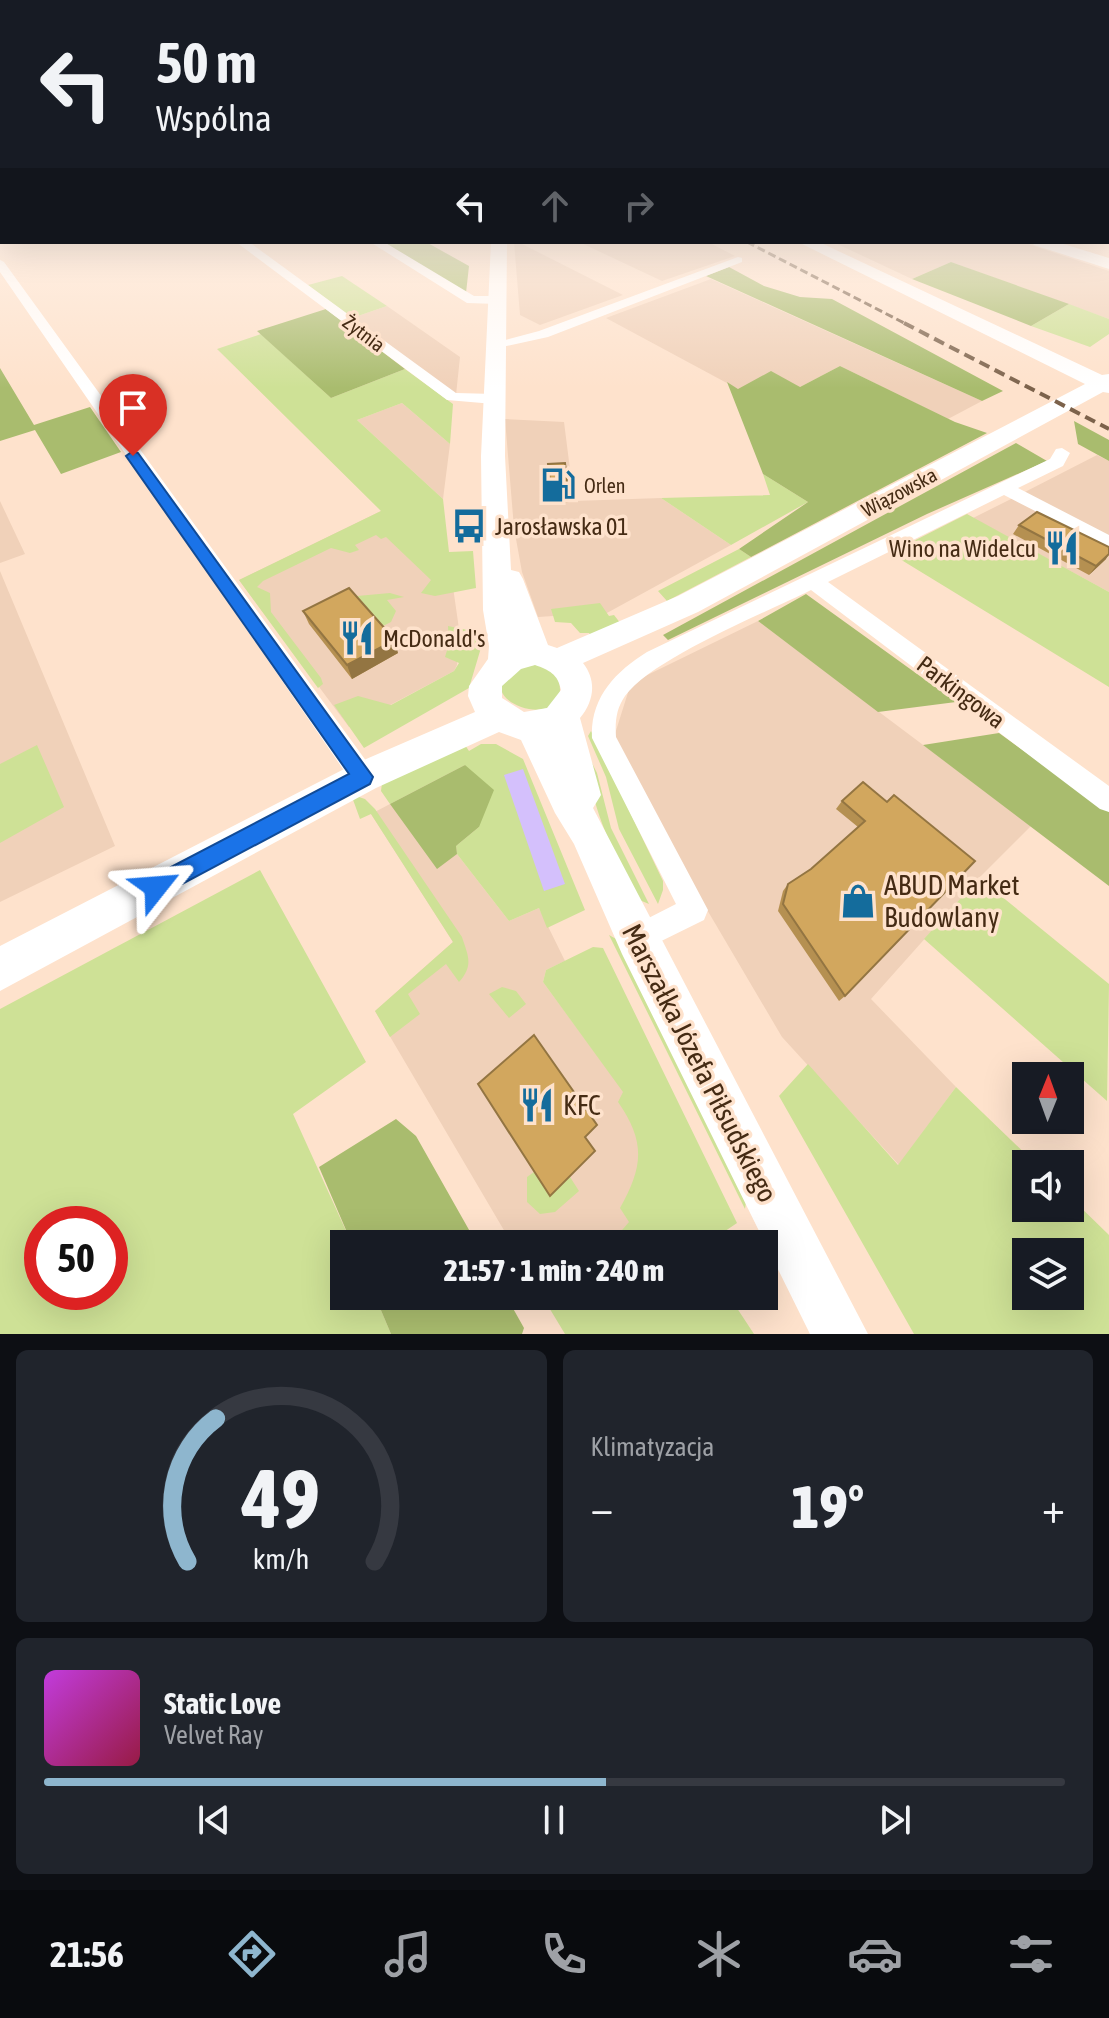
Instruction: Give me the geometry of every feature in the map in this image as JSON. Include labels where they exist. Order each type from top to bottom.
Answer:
[{"type":"main road","points":[[499,263],[494,399],[498,610],[505,646],[503,662]]},
{"type":"main road","points":[[843,263],[870,274]]},
{"type":"main road","points":[[849,263],[1108,385]]},
{"type":"main road","name":"Wiązowska","points":[[557,665],[593,667],[688,604],[1108,385]]},
{"type":"main road","points":[[0,969],[363,777],[520,715],[573,707],[578,694],[557,665],[507,575],[496,529]]},
{"type":"main road","points":[[520,715],[488,679],[503,662],[518,655],[557,665]]},
{"type":"main road","name":"Marszałka Józefa Piłsudskiego","points":[[520,715],[588,832],[637,939],[840,1334]]},
{"type":"street","name":"Żytnia","points":[[271,263],[452,397],[494,399]]},
{"type":"street","points":[[411,263],[471,300],[498,300]]},
{"type":"street","points":[[497,344],[543,334],[729,263]]},
{"type":"street","points":[[0,264],[363,777]]},
{"type":"street","points":[[637,939],[694,910],[604,738],[602,725],[617,687],[628,674],[1057,462],[1062,453]]},
{"type":"street","points":[[1005,488],[1109,543]]},
{"type":"street","name":"Parkingowa","points":[[814,582],[1109,801]]},
{"type":"shaded area","points":[[516,263],[560,263],[623,295],[540,325],[520,315]]},
{"type":"shaded area","points":[[624,263],[714,263],[662,281]]},
{"type":"shaded area","points":[[878,263],[948,263],[912,279]]},
{"type":"shaded area","points":[[954,263],[1086,263],[1109,271],[1109,319]]},
{"type":"shaded area","points":[[711,279],[982,401],[948,419],[840,366],[800,387],[738,389],[606,318]]},
{"type":"shaded area","points":[[387,306],[460,357],[456,395],[352,318]]},
{"type":"shaded area","points":[[402,403],[450,444],[443,499],[357,420]]},
{"type":"shaded area","points":[[505,419],[564,422],[574,501],[661,498],[731,545],[585,625],[568,615],[538,617],[522,572],[514,528]]},
{"type":"shaded area","points":[[1097,455],[1109,461],[1109,539],[1021,494]]},
{"type":"shaded area","points":[[1015,497],[1109,547],[1109,592],[973,518]]},
{"type":"shaded area","points":[[0,501],[25,554],[0,563]]},
{"type":"shaded area","points":[[381,511],[452,580],[459,629],[457,665],[454,671],[349,727],[239,580]]},
{"type":"shaded area","points":[[0,571],[115,846],[0,902]]},
{"type":"shaded area","points":[[758,621],[1031,826],[979,878],[871,999],[956,1087],[899,1165],[782,1037],[676,857],[614,737],[631,683]]},
{"type":"shaded area","points":[[464,765],[457,854],[509,921],[539,908],[565,961],[546,970],[543,982],[624,1092],[631,1121],[648,1148],[652,1230],[504,1230],[375,1011],[453,942],[371,814]]},
{"type":"shaded area","points":[[523,769],[565,884],[544,891],[504,775]]},
{"type":"green space","points":[[418,263],[464,263],[469,266],[466,293]]},
{"type":"green space","points":[[955,263],[1069,304],[1031,326],[912,279]]},
{"type":"green space","points":[[729,267],[764,286],[800,297],[832,299],[1003,391],[982,401],[706,276]]},
{"type":"green space","points":[[342,276],[387,306],[352,318],[308,285]]},
{"type":"green space","points":[[1069,304],[1109,319],[1109,334],[1090,347],[1031,326]]},
{"type":"green space","points":[[326,309],[405,369],[331,398],[257,331]]},
{"type":"green space","points":[[261,334],[331,398],[405,369],[453,404],[450,444],[402,403],[357,420],[443,499],[449,552],[473,551],[476,588],[435,596],[421,593],[431,580],[386,537],[381,539],[376,535],[355,545],[359,550],[350,553],[331,548],[263,581],[257,587],[270,593],[271,612],[321,678],[323,684],[318,688],[239,580],[381,511],[217,349]]},
{"type":"green space","points":[[840,366],[955,422],[987,433],[751,557],[739,549],[808,502],[763,474],[727,382],[738,389],[771,371],[800,387]]},
{"type":"green space","points":[[0,368],[34,425],[90,407],[121,452],[61,474],[35,430],[0,441]]},
{"type":"green space","points":[[1074,421],[1109,440],[1109,461],[1078,444]]},
{"type":"green space","points":[[1016,443],[1047,461],[927,514],[668,640],[663,635]]},
{"type":"green space","points":[[763,474],[808,502],[731,545],[661,498],[770,495]]},
{"type":"green space","points":[[967,514],[1109,592],[1109,687],[890,553]]},
{"type":"green space","points":[[739,549],[751,557],[667,601],[658,591]]},
{"type":"green space","points":[[390,593],[404,597],[387,600],[396,611],[391,622],[383,626],[357,596]]},
{"type":"green space","points":[[806,594],[956,702],[878,712],[758,621]]},
{"type":"green space","points":[[600,603],[609,616],[614,615],[621,624],[593,638],[589,633],[580,633],[571,623],[555,622],[551,609]]},
{"type":"green space","points":[[448,626],[482,633],[483,641],[469,688],[364,748],[334,705],[358,696],[391,705],[454,671],[459,663],[445,657],[449,644]]},
{"type":"green space","points":[[539,664],[556,672],[560,692],[554,704],[543,709],[528,709],[514,704],[504,695],[501,685],[509,673]]},
{"type":"green space","points":[[591,731],[663,881],[658,904],[619,829],[606,777],[588,736]]},
{"type":"green space","points":[[999,733],[1109,812],[1109,886],[923,745]]},
{"type":"green space","points":[[463,742],[469,751],[481,744],[496,744],[523,759],[585,910],[547,928],[539,908],[509,921],[457,854],[456,846],[479,827],[465,765],[390,804],[381,791],[382,783]]},
{"type":"green space","points":[[37,745],[64,807],[0,843],[0,764]]},
{"type":"green space","points":[[589,757],[597,773],[611,828],[649,904],[637,899],[598,813]]},
{"type":"green space","points":[[465,765],[494,790],[479,827],[456,846],[457,854],[437,869],[390,804]]},
{"type":"green space","points":[[352,797],[365,799],[375,809],[462,937],[468,960],[467,970],[459,982],[446,964],[408,994],[420,1014],[390,1037],[375,1011],[453,942],[371,814],[360,819]]},
{"type":"green space","points":[[260,870],[366,1062],[293,1114],[346,1230],[330,1230],[330,1310],[381,1310],[391,1334],[0,1334],[0,1009]]},
{"type":"green space","points":[[979,878],[1109,984],[1107,1101],[1084,1081],[1084,1062],[1063,1062],[924,939]]},
{"type":"green space","points":[[609,935],[618,940],[746,1202],[745,1209]]},
{"type":"green space","points":[[593,947],[603,948],[737,1223],[727,1230],[622,1230],[629,1222],[620,1208],[633,1180],[638,1155],[633,1130],[618,1102],[623,1092],[543,982],[546,970]]},
{"type":"green space","points":[[502,987],[516,991],[526,1004],[509,1018],[489,994]]},
{"type":"green space","points":[[808,1064],[898,1165],[956,1087],[1021,1150],[1012,1150],[1012,1222],[1084,1222],[1084,1211],[1109,1235],[1109,1334],[914,1334],[779,1096]]},
{"type":"green space","points":[[396,1119],[416,1136],[469,1230],[346,1230],[319,1167]]},
{"type":"green space","points":[[534,1172],[550,1196],[570,1177],[579,1191],[555,1212],[540,1214],[527,1202],[527,1177]]},
{"type":"green space","points":[[381,1310],[514,1310],[524,1328],[522,1334],[391,1334]]},
{"type":"green space","points":[[550,1310],[738,1310],[754,1334],[565,1334]]},
{"type":"building","name":"Orlen","points":[[565,463],[569,497],[552,498],[548,464]]},
{"type":"building","points":[[1037,512],[1109,547],[1109,554],[1096,566],[1019,525]]},
{"type":"building","name":"McDonald's","points":[[349,588],[395,640],[347,665],[303,611]]},
{"type":"building","name":"ABUD Market Budowlany","points":[[863,782],[887,802],[894,795],[975,861],[845,996],[783,904],[788,884],[811,869],[865,821],[842,801]]},
{"type":"building","name":"KFC","points":[[534,1035],[597,1125],[585,1137],[595,1151],[550,1196],[478,1084]]},
{"type":"railway","points":[[788,263],[908,325]]},
{"type":"railway","points":[[904,323],[1109,429]]},
{"type":"place","name":"Orlen","points":[[558,485]]},
{"type":"place","name":"Jarosławska 01","points":[[469,526]]},
{"type":"place","name":"Wino na Widelcu","points":[[1062,548]]},
{"type":"place","name":"McDonald's","points":[[357,638]]},
{"type":"place","name":"ABUD Market Budowlany","points":[[858,901]]},
{"type":"place","name":"KFC","points":[[537,1105]]},
{"type":"route","points":[[133,456],[363,777],[156,887]]}]
